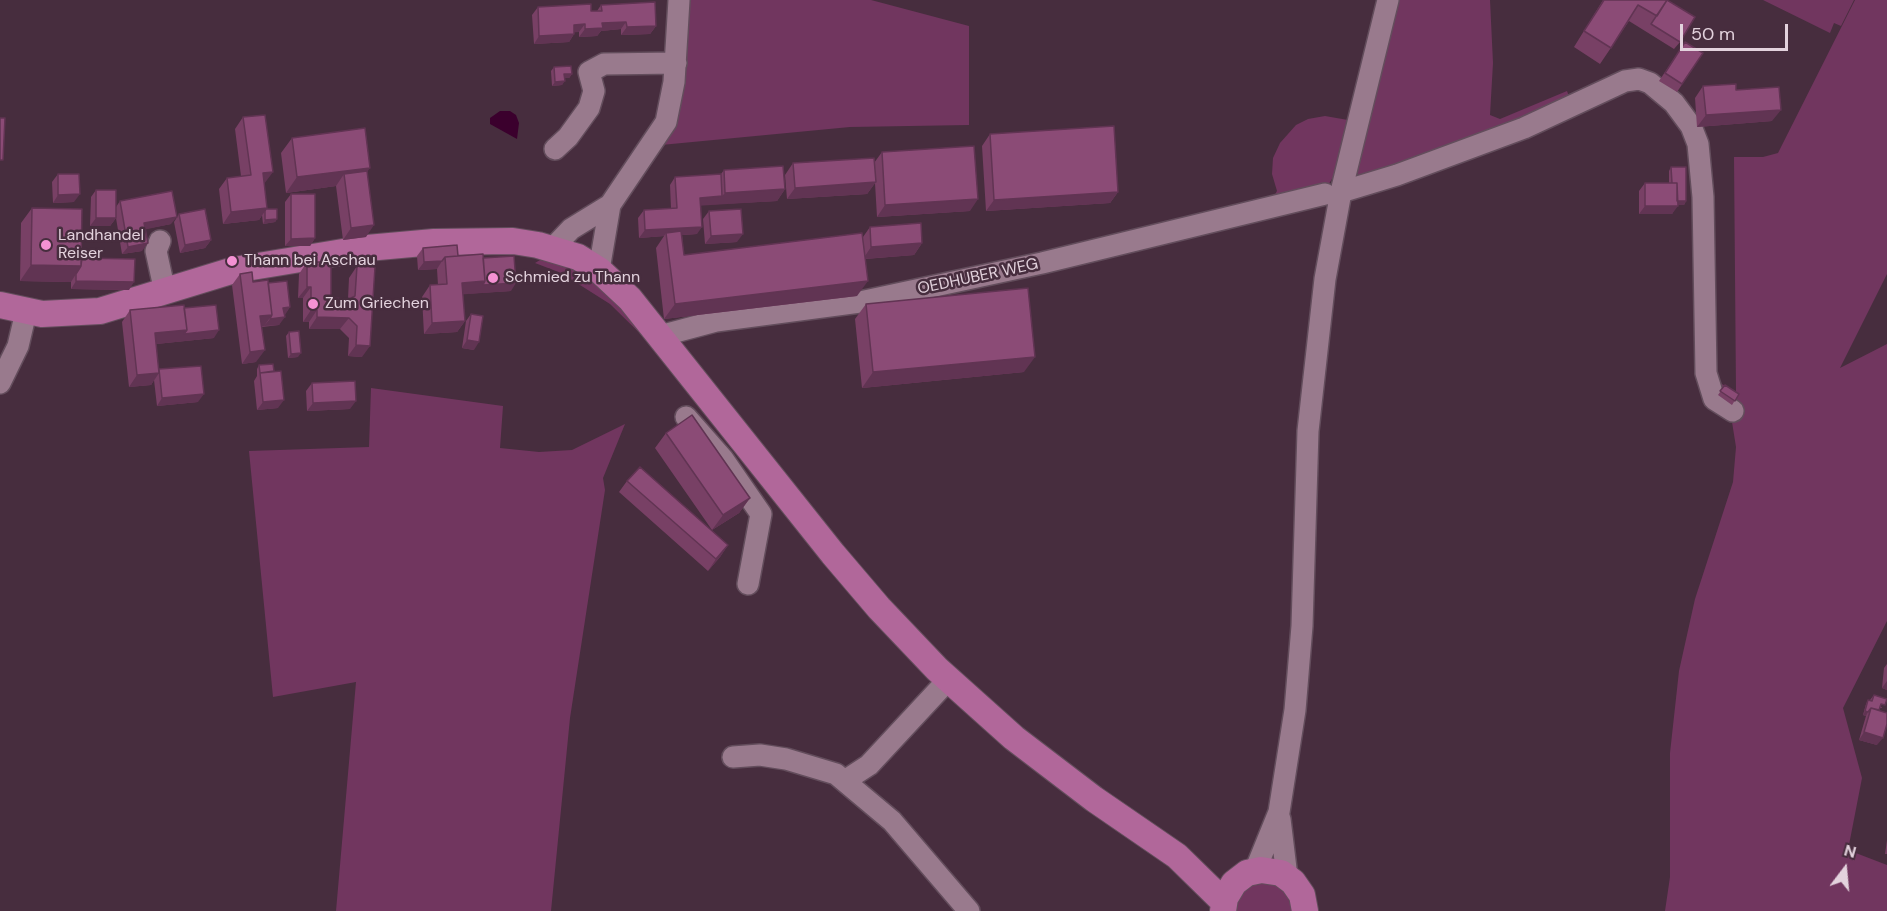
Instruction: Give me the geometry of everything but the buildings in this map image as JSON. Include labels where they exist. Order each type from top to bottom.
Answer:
[{"type":"main road","points":[[0,305],[26,312],[59,315],[99,311],[234,270],[367,248],[501,241],[553,248],[578,257],[599,270],[622,291],[871,599],[948,680],[1051,767],[1177,856],[1224,907]]},
{"type":"main road","points":[[1177,856],[1247,874],[1275,871],[1287,877],[1302,895],[1305,911]]},
{"type":"main road","points":[[1224,907],[1228,890],[1247,874]]},
{"type":"street","points":[[553,248],[571,229],[610,205],[666,122],[672,103],[679,0]]},
{"type":"street","points":[[1287,877],[1279,812],[1295,710],[1302,626],[1313,374],[1333,193],[1388,0]]},
{"type":"street","points":[[555,149],[574,130],[589,108],[594,91],[589,72],[604,64],[676,63]]},
{"type":"street","name":"OEDHUBER WEG","points":[[660,336],[716,321],[882,297],[1042,263],[1333,193],[1396,175],[1524,128],[1625,81],[1639,79],[1650,83],[1674,103],[1691,126],[1698,144],[1703,197],[1706,373],[1714,399],[1733,411]]},
{"type":"street","points":[[599,270],[610,205]]},
{"type":"street","points":[[160,241],[156,251],[165,292]]},
{"type":"street","points":[[0,383],[18,346],[26,312]]},
{"type":"street","points":[[686,417],[723,459],[761,514],[748,584]]},
{"type":"street","points":[[723,459],[743,443]]},
{"type":"street","points":[[846,780],[869,765],[948,680]]},
{"type":"street","points":[[734,757],[760,755],[786,759],[812,765],[846,780],[892,821],[969,911]]},
{"type":"street","points":[[1247,874],[1279,812]]},
{"type":"shaded area","points":[[686,0],[871,0],[969,26],[969,125],[850,127],[661,145]]},
{"type":"shaded area","points":[[1395,0],[1490,0],[1493,63],[1490,115],[1500,119],[1567,91],[1571,102],[1365,178],[1358,174],[1354,167]]},
{"type":"shaded area","points":[[1763,0],[1854,0],[1841,26],[1834,23],[1830,33]]},
{"type":"shaded area","points":[[1855,0],[1887,0],[1887,274],[1840,368],[1887,344],[1887,621],[1843,708],[1862,778],[1848,850],[1887,865],[1887,911],[1665,911],[1670,877],[1670,753],[1679,671],[1695,599],[1733,482],[1736,447],[1732,422],[1740,408],[1722,389],[1720,383],[1736,392],[1734,157],[1763,157],[1778,153]]},
{"type":"shaded area","points":[[500,111],[510,111],[516,115],[519,123],[517,139],[490,124],[490,118]]},
{"type":"shaded area","points":[[1325,116],[1348,120],[1335,174],[1327,187],[1269,205],[1277,191],[1272,174],[1273,158],[1280,143],[1296,125],[1308,119]]},
{"type":"shaded area","points":[[540,260],[562,263],[603,285],[668,361],[610,304],[561,273],[535,263]]},
{"type":"shaded area","points":[[371,388],[503,406],[500,448],[539,452],[572,450],[625,424],[603,478],[605,490],[570,718],[551,911],[336,911],[356,682],[273,697],[249,451],[369,447]]},
{"type":"shaded area","points":[[1278,880],[1297,911],[1234,911],[1236,897],[1246,884]]},
{"type":"place","name":"Landhandel Reiser","points":[[46,245]]},
{"type":"place","name":"Thann bei Aschau","points":[[232,261]]},
{"type":"place","name":"Schmied zu Thann","points":[[493,278]]},
{"type":"place","name":"Zum Griechen","points":[[313,304]]}]
